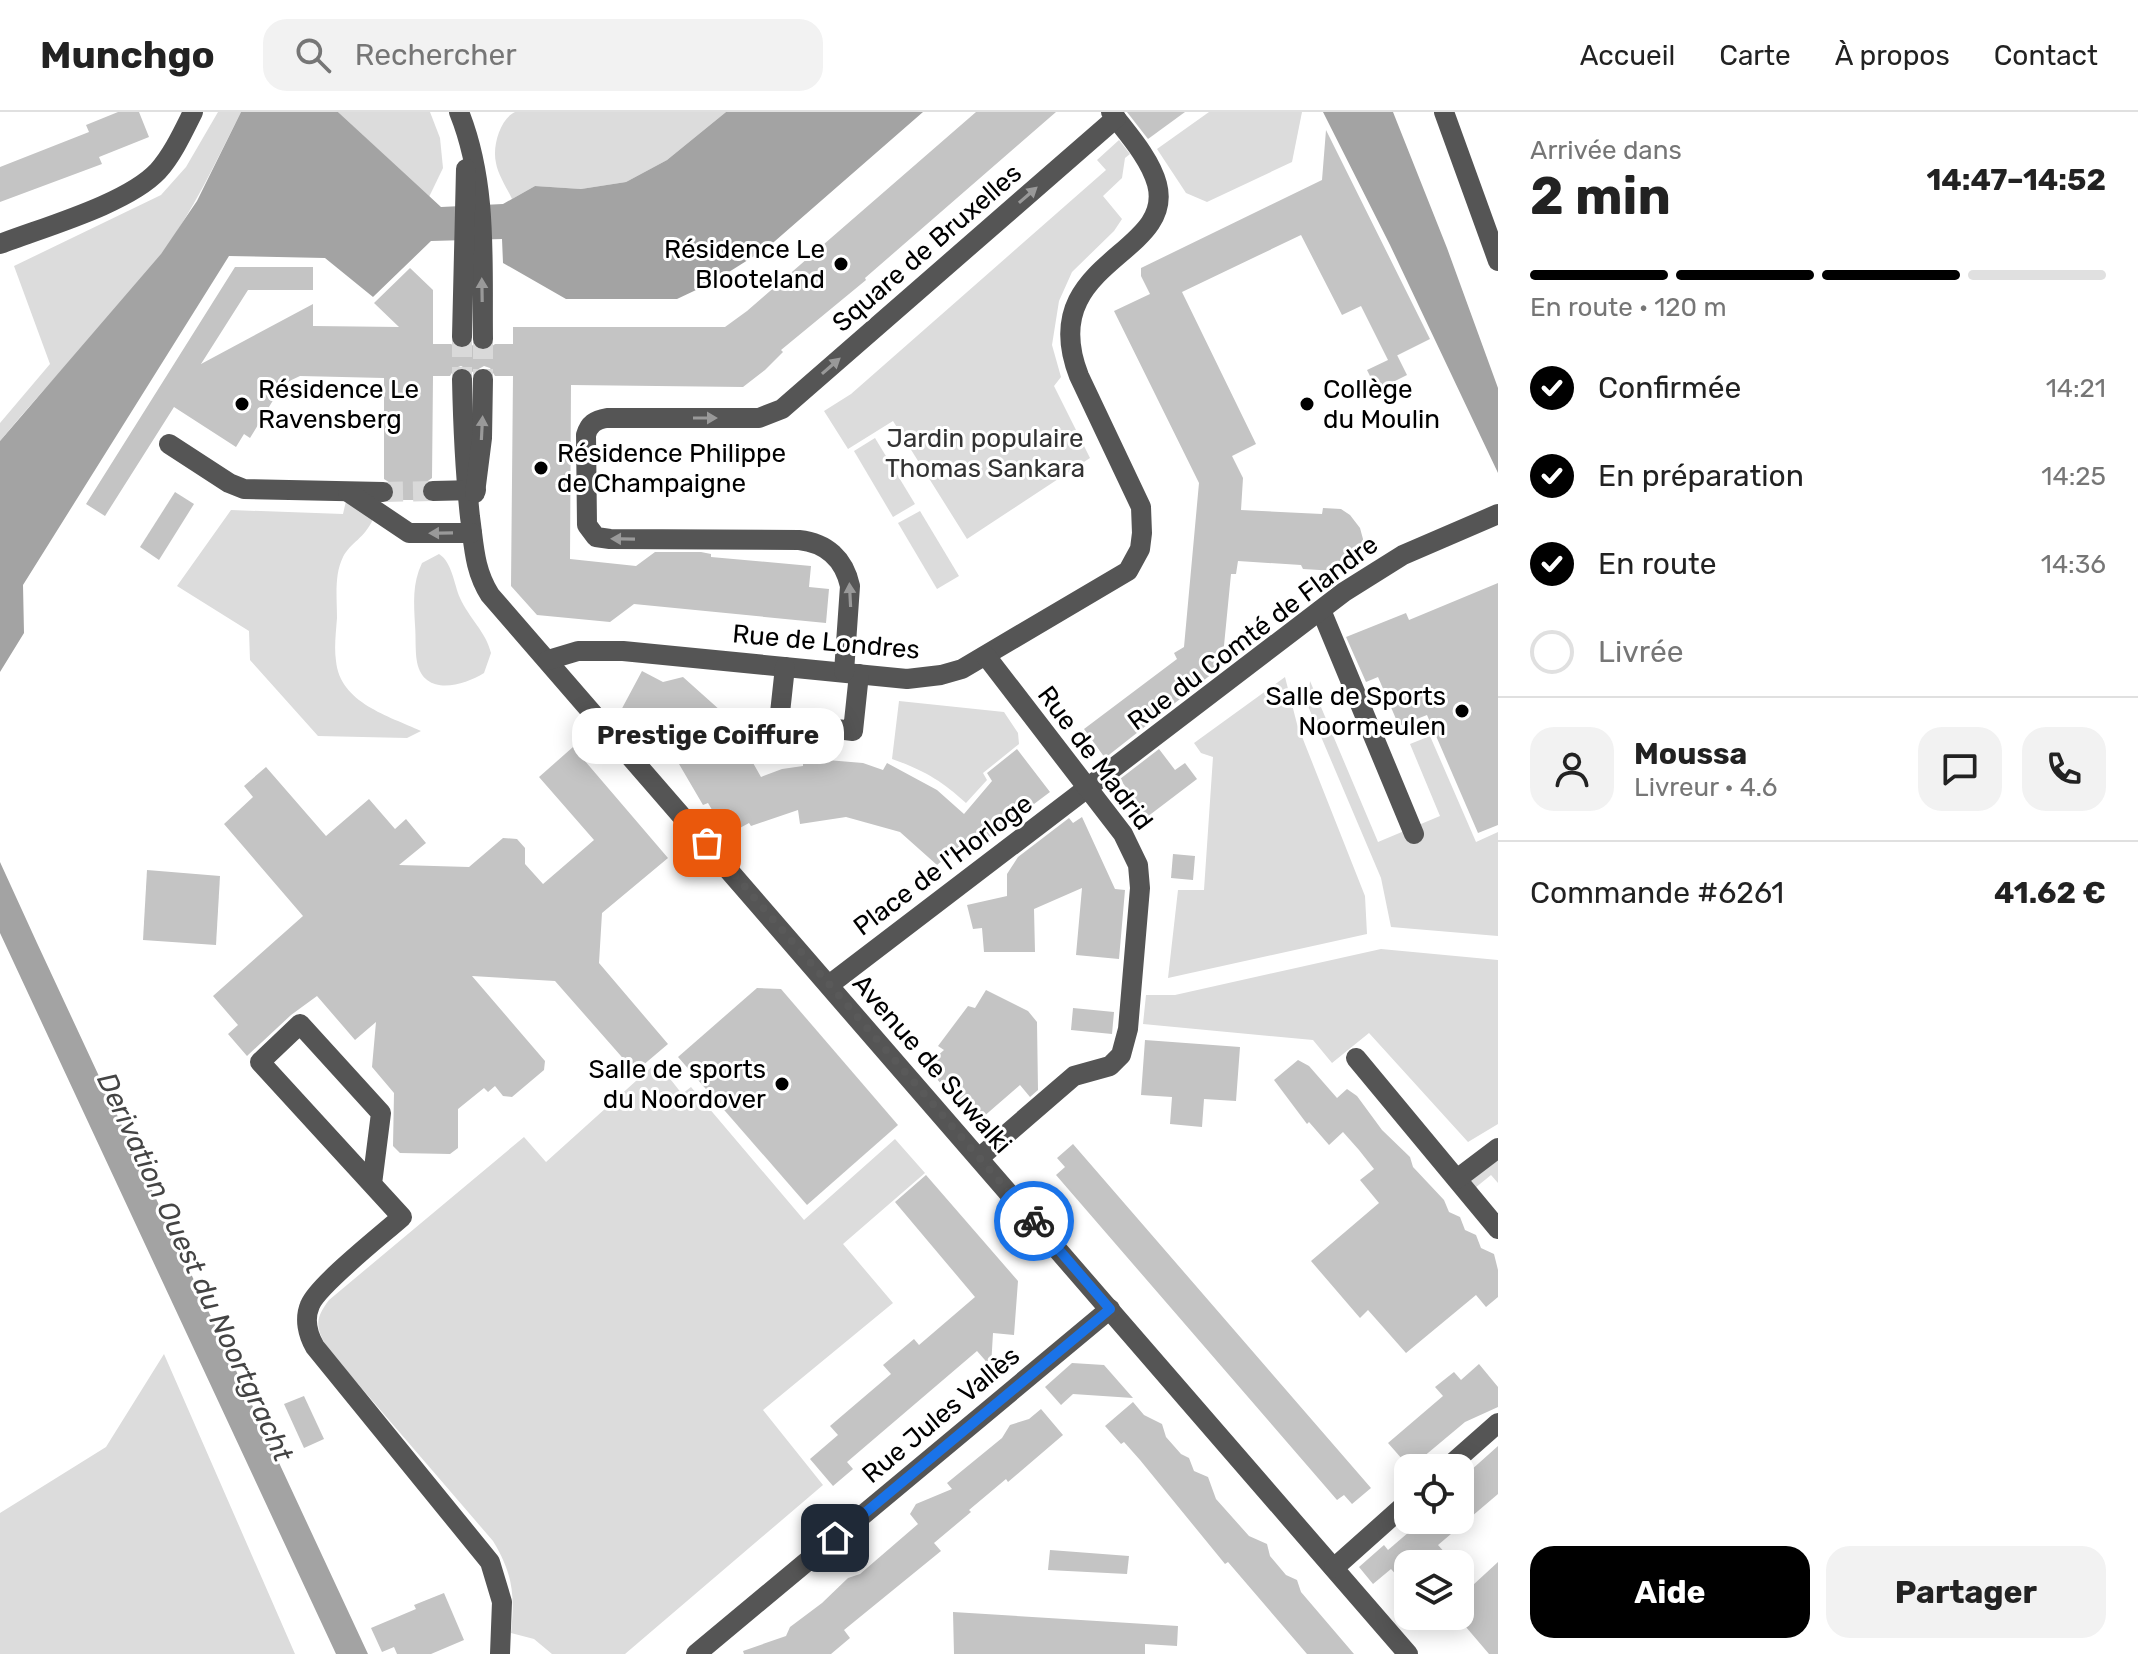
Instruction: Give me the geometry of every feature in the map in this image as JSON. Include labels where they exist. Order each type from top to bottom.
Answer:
[{"type":"street","points":[[0,244],[141,186],[164,164],[193,112]]},
{"type":"street","points":[[1444,112],[1498,261]]},
{"type":"street","name":"Rue de Londres","points":[[548,660],[568,653],[593,650],[907,679],[930,677],[962,669],[1122,576],[1137,558],[1142,533],[1141,507],[1079,376],[1072,357],[1069,329],[1072,313],[1083,289],[1149,226],[1157,213],[1157,183],[1114,115]]},
{"type":"street","name":"Square de Bruxelles","points":[[852,673],[850,586],[842,563],[827,548],[792,539],[600,539],[592,534],[587,525],[586,435],[589,427],[596,421],[613,417],[759,418],[782,409],[1114,115]]},
{"type":"street","points":[[461,118],[475,162],[473,245],[483,339]]},
{"type":"street","points":[[462,337],[473,245]]},
{"type":"street","name":"Avenue de Suwalki","points":[[462,379],[472,491],[472,533],[476,566],[484,585],[1408,1654]]},
{"type":"street","name":"Avenue de Suwalki","points":[[472,491],[482,438],[483,379]]},
{"type":"street","points":[[169,444],[229,483],[244,489],[383,492]]},
{"type":"street","points":[[433,491],[472,491]]},
{"type":"street","points":[[348,492],[409,533],[472,533]]},
{"type":"street","name":"Rue du Comté de Flandre","points":[[1089,788],[1321,610],[1390,562],[1498,514]]},
{"type":"street","points":[[1321,610],[1414,834]]},
{"type":"street","name":"Rue de Madrid","points":[[979,1158],[1074,1076],[1114,1063],[1121,1055],[1127,1039],[1139,872],[1128,843],[986,656]]},
{"type":"street","points":[[785,667],[779,722],[853,731],[852,673]]},
{"type":"street","name":"Place de l'Horloge","points":[[829,985],[1089,788]]},
{"type":"street","points":[[372,1184],[381,1113],[300,1024],[260,1062],[402,1217],[319,1290],[308,1312],[309,1336],[490,1562],[502,1602],[500,1654]]},
{"type":"street","points":[[1356,1058],[1498,1229]]},
{"type":"street","points":[[1457,1179],[1498,1148]]},
{"type":"street","name":"Rue Jules Vallès","points":[[696,1654],[1110,1309]]},
{"type":"street","points":[[1463,1454],[1498,1423]]},
{"type":"street","points":[[1334,1568],[1394,1514]]},
{"type":"green space","points":[[218,112],[241,112],[204,186],[172,239],[121,303],[0,441],[0,423],[50,364],[14,266],[161,195],[186,167]]},
{"type":"green space","points":[[338,112],[430,112],[440,138],[443,168],[429,197]]},
{"type":"green space","points":[[515,112],[726,112],[667,160],[626,182],[581,189],[535,186],[512,199],[497,168],[495,149],[501,127]]},
{"type":"green space","points":[[1209,112],[1302,112],[1292,162],[1207,202],[1186,193],[1157,149]]},
{"type":"green space","name":"Jardin populaire Thomas Sankara","points":[[1119,140],[1130,154],[1125,158],[1122,178],[1103,196],[1122,219],[1114,231],[1072,272],[1059,301],[1052,345],[1061,377],[1054,386],[1090,458],[967,539],[893,421],[848,449],[824,411],[851,394],[1106,170],[1097,160]]},
{"type":"green space","points":[[875,438],[915,504],[893,517],[854,451]]},
{"type":"green space","points":[[346,501],[373,519],[346,552],[338,571],[335,650],[339,675],[356,698],[421,731],[407,738],[318,736],[250,660],[249,631],[177,586],[231,510],[343,514]]},
{"type":"green space","points":[[920,511],[959,576],[937,589],[898,523]]},
{"type":"green space","points":[[439,554],[447,562],[460,598],[491,653],[484,673],[466,682],[445,686],[427,680],[421,673],[416,649],[415,586],[422,563]]},
{"type":"green space","points":[[1285,677],[1297,724],[1365,896],[1367,934],[1168,978],[1178,890],[1204,890],[1213,757],[1201,753],[1194,743]]},
{"type":"green space","points":[[1310,681],[1378,842],[1440,816],[1410,744],[1430,736],[1476,842],[1498,832],[1498,936],[1391,927],[1381,878],[1308,706]]},
{"type":"green space","points":[[899,701],[1004,712],[1018,733],[1019,744],[983,773],[987,780],[966,803],[931,776],[892,759]]},
{"type":"green space","points":[[1381,949],[1498,960],[1498,1124],[1468,1142],[1369,1033],[1332,1063],[1313,1040],[1143,1024],[1146,995],[1175,995]]},
{"type":"green space","points":[[657,1062],[682,1094],[691,1087],[804,1220],[895,1139],[925,1173],[843,1244],[893,1303],[763,1410],[823,1485],[625,1654],[552,1654],[534,1639],[511,1633],[511,1585],[493,1541],[327,1348],[319,1329],[319,1318],[329,1300],[524,1137],[546,1162]]},
{"type":"green space","points":[[1498,1160],[1498,1183],[1491,1175],[1475,1188],[1470,1181]]},
{"type":"green space","points":[[164,1354],[295,1654],[0,1654],[0,1513],[106,1447]]},
{"type":"shaded area","points":[[241,112],[338,112],[441,207],[503,204],[535,186],[581,189],[626,182],[667,160],[726,112],[923,112],[767,248],[713,282],[677,299],[566,299],[503,263],[502,239],[431,241],[373,297],[325,258],[229,256],[23,585],[24,633],[0,672],[0,441],[161,254],[197,201]]},
{"type":"shaded area","points":[[1323,112],[1393,112],[1498,388],[1498,473],[1390,245]]},
{"type":"shaded area","points":[[0,862],[368,1654],[336,1654],[0,933]]},
{"type":"building","points":[[118,112],[139,112],[149,137],[99,157],[102,164],[0,202],[0,167],[89,132],[86,125]]},
{"type":"building","points":[[976,112],[1056,112],[866,280],[781,350],[783,352],[765,370],[743,387],[571,385],[570,559],[636,566],[655,552],[701,552],[711,554],[711,557],[811,566],[809,587],[829,589],[826,623],[634,604],[610,622],[537,615],[511,586],[513,376],[495,376],[490,368],[484,366],[473,372],[461,366],[455,368],[450,376],[433,376],[432,478],[421,486],[424,500],[393,500],[395,486],[384,479],[384,378],[300,376],[283,384],[250,438],[244,434],[236,447],[174,407],[105,516],[86,504],[235,267],[313,267],[313,290],[248,290],[201,364],[313,304],[313,326],[399,327],[374,303],[410,268],[433,290],[433,344],[451,344],[461,350],[472,345],[484,352],[495,344],[513,344],[513,327],[725,327]]},
{"type":"building","points":[[1127,112],[1185,112],[1148,139]]},
{"type":"building","points":[[1326,130],[1430,339],[1397,355],[1407,375],[1377,390],[1367,370],[1388,360],[1361,306],[1342,315],[1301,235],[1182,292],[1256,444],[1232,456],[1243,478],[1241,510],[1322,514],[1323,508],[1341,509],[1360,528],[1363,539],[1361,551],[1352,563],[1336,571],[1303,569],[1301,565],[1238,561],[1236,574],[1231,574],[1222,666],[1105,758],[1084,729],[1177,659],[1174,653],[1184,647],[1199,483],[1114,311],[1150,294],[1141,276],[1141,268],[1322,180]]},
{"type":"building","points":[[175,492],[194,504],[159,560],[140,547]]},
{"type":"building","name":"Salle de Sports Noormeulen","points":[[1498,583],[1498,825],[1478,833],[1427,715],[1399,726],[1378,677],[1366,682],[1346,637],[1406,613],[1409,620]]},
{"type":"building","points":[[642,671],[663,682],[683,677],[740,728],[735,731],[761,777],[782,769],[803,766],[803,760],[863,763],[883,770],[887,763],[937,790],[964,814],[992,781],[987,773],[1017,749],[1050,792],[990,837],[981,829],[937,865],[900,832],[846,817],[800,824],[798,810],[751,826],[749,823],[727,835],[708,803],[703,805],[672,752],[648,730],[619,714]]},
{"type":"building","points":[[573,747],[668,858],[602,913],[599,963],[668,1044],[635,1072],[555,981],[472,976],[545,1061],[544,1070],[512,1097],[503,1096],[495,1086],[488,1092],[484,1088],[458,1109],[458,1148],[450,1154],[400,1153],[393,1146],[394,1093],[372,1067],[376,1022],[355,1040],[317,996],[291,1015],[247,1056],[228,1034],[238,1025],[213,996],[303,916],[224,824],[253,797],[244,786],[266,767],[326,836],[369,799],[395,829],[406,819],[426,843],[399,865],[469,867],[503,838],[517,839],[525,848],[525,864],[543,884],[594,840],[539,777]]},
{"type":"building","points":[[1159,749],[1175,770],[1185,763],[1197,779],[1147,817],[1120,779]]},
{"type":"building","points":[[1082,817],[1115,889],[1125,890],[1119,959],[1076,955],[1082,888],[1034,909],[1035,952],[984,952],[982,928],[973,929],[967,905],[1007,896],[1007,874],[1018,857],[1069,818],[1073,823]]},
{"type":"building","points":[[1173,854],[1195,856],[1193,880],[1171,878]]},
{"type":"building","points":[[147,870],[220,876],[216,945],[143,940]]},
{"type":"building","name":"Salle de sports du Noordover","points":[[757,988],[781,989],[898,1125],[807,1205],[678,1057]]},
{"type":"building","points":[[986,990],[1028,1011],[1037,1022],[1038,1090],[1030,1097],[1020,1085],[975,1124],[926,1066],[944,1050],[938,1046],[968,1006],[975,1008]]},
{"type":"building","points":[[1073,1008],[1114,1012],[1112,1034],[1071,1030]]},
{"type":"building","points":[[1145,1040],[1240,1047],[1236,1101],[1204,1099],[1202,1127],[1170,1124],[1172,1097],[1141,1095]]},
{"type":"building","points":[[1298,1060],[1309,1066],[1337,1098],[1347,1089],[1357,1096],[1382,1130],[1410,1157],[1413,1167],[1444,1200],[1449,1212],[1460,1217],[1465,1230],[1476,1235],[1481,1248],[1494,1254],[1498,1270],[1498,1297],[1486,1307],[1476,1295],[1406,1353],[1368,1310],[1360,1318],[1311,1261],[1379,1203],[1360,1180],[1374,1169],[1359,1150],[1343,1132],[1329,1145],[1309,1122],[1307,1124],[1274,1080]]},
{"type":"building","points":[[1073,1144],[1371,1488],[1352,1504],[1344,1495],[1337,1500],[1056,1175],[1065,1167],[1057,1158]]},
{"type":"building","points":[[926,1175],[1018,1281],[1014,1335],[993,1333],[991,1367],[977,1351],[847,1462],[853,1469],[833,1486],[810,1459],[838,1435],[830,1426],[891,1374],[883,1365],[914,1339],[919,1345],[975,1297],[895,1202]]},
{"type":"building","points":[[1072,1363],[1104,1365],[1133,1398],[1073,1394],[1061,1405],[1045,1387]]},
{"type":"building","points":[[1479,1364],[1498,1387],[1498,1407],[1465,1422],[1427,1454],[1398,1454],[1388,1443],[1443,1396],[1435,1387],[1454,1372],[1461,1380]]},
{"type":"building","points":[[304,1396],[324,1439],[304,1448],[284,1404]]},
{"type":"building","points":[[1133,1402],[1144,1415],[1162,1424],[1166,1437],[1181,1454],[1189,1458],[1194,1471],[1208,1477],[1216,1499],[1249,1536],[1267,1544],[1270,1556],[1286,1575],[1297,1580],[1301,1592],[1354,1654],[1307,1654],[1228,1562],[1225,1564],[1140,1460],[1105,1426]]},
{"type":"building","points":[[1041,1409],[1063,1435],[1008,1482],[1006,1479],[934,1543],[941,1551],[844,1630],[850,1638],[831,1654],[744,1654],[743,1651],[786,1636],[790,1627],[848,1578],[860,1574],[918,1524],[910,1514],[916,1504],[952,1489],[947,1483],[1002,1438],[1010,1425],[1029,1419]]},
{"type":"building","points":[[1498,1446],[1498,1494],[1474,1514],[1474,1467]]},
{"type":"building","points":[[1407,1534],[1451,1534],[1438,1545],[1442,1550],[1394,1550],[1394,1572],[1391,1569],[1373,1584],[1359,1567],[1384,1545],[1388,1550]]},
{"type":"building","points":[[1050,1550],[1129,1556],[1127,1574],[1048,1570]]},
{"type":"building","points":[[1498,1562],[1498,1654],[1489,1654],[1469,1630],[1474,1630],[1474,1584]]},
{"type":"building","points":[[444,1593],[464,1640],[431,1654],[397,1654],[394,1647],[382,1652],[371,1628]]},
{"type":"building","points":[[953,1612],[1178,1626],[1177,1646],[1145,1644],[1145,1654],[954,1654]]},
{"type":"tunnel","points":[[462,337],[462,379]]},
{"type":"tunnel","points":[[483,339],[483,379]]},
{"type":"tunnel","points":[[383,492],[433,491]]},
{"type":"way so far","points":[[707,843],[1034,1221]]},
{"type":"place","name":"Résidence Le Blooteland","points":[[841,264]]},
{"type":"place","name":"Résidence Le Ravensberg","points":[[242,404]]},
{"type":"place","name":"Collège du Moulin","points":[[1307,404]]},
{"type":"place","name":"Résidence Philippe de Champaigne","points":[[541,468]]},
{"type":"place","name":"Salle de Sports Noormeulen","points":[[1462,711]]},
{"type":"place","name":"Prestige Coiffure","points":[[707,843]]},
{"type":"place","name":"Salle de sports du Noordover","points":[[782,1084]]},
{"type":"route","points":[[835,1538],[1110,1309],[1034,1221]]},
{"type":"water label","name":"Derivation Ouest du Noortgracht","points":[[195,1267]]}]
